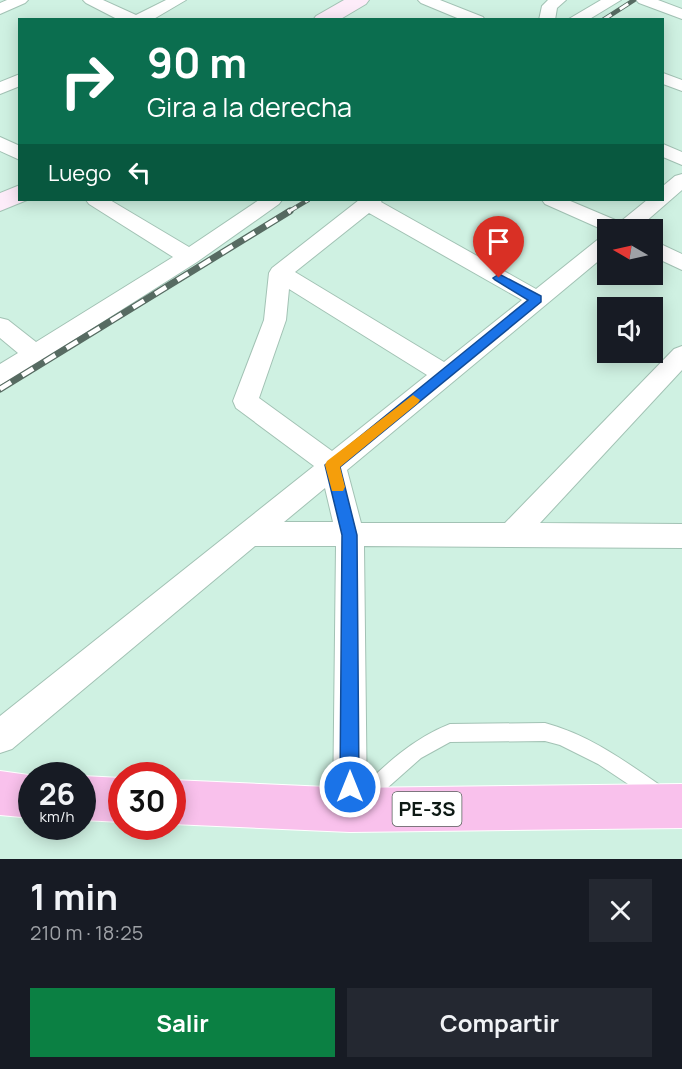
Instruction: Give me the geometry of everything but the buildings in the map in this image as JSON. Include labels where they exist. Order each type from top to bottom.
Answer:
[{"type":"highway","points":[[0,793],[18,795]]},
{"type":"highway","name":"PE-3S","points":[[186,803],[350,810],[680,806]]},
{"type":"main road","points":[[327,18],[359,0]]},
{"type":"main road","points":[[0,203],[18,194]]},
{"type":"street","points":[[0,9],[20,0]]},
{"type":"street","points":[[91,0],[129,18]]},
{"type":"street","points":[[143,18],[178,0]]},
{"type":"street","points":[[426,0],[472,18]]},
{"type":"street","points":[[547,18],[550,6],[558,0]]},
{"type":"street","points":[[579,18],[613,0]]},
{"type":"street","points":[[636,17],[647,1],[682,14]]},
{"type":"street","points":[[0,89],[18,80]]},
{"type":"street","points":[[0,143],[18,153]]},
{"type":"street","points":[[664,150],[682,159]]},
{"type":"street","points":[[664,195],[682,180]]},
{"type":"street","points":[[98,201],[189,257]]},
{"type":"street","points":[[0,376],[37,355],[189,257],[271,201]]},
{"type":"street","points":[[350,810],[350,535],[332,465],[245,401],[275,320],[280,273],[370,201],[537,299]]},
{"type":"street","points":[[554,201],[597,220]]},
{"type":"street","points":[[635,219],[658,201]]},
{"type":"street","points":[[0,737],[597,251]]},
{"type":"street","points":[[663,253],[682,263]]},
{"type":"street","points":[[280,273],[444,374]]},
{"type":"street","points":[[0,326],[37,355]]},
{"type":"street","points":[[512,535],[682,355]]},
{"type":"street","points":[[248,534],[682,536]]},
{"type":"lane","points":[[350,810],[424,745],[437,737],[450,733],[545,732],[560,735],[597,754],[680,806]]},
{"type":"railway","points":[[606,18],[634,0]]},
{"type":"railway","points":[[288,212],[306,201]]},
{"type":"railway","points":[[0,389],[290,211]]},
{"type":"slow traffic","points":[[337,487],[332,465],[413,400]]},
{"type":"route","points":[[350,787],[350,535],[332,465],[537,299],[499,278]]}]
